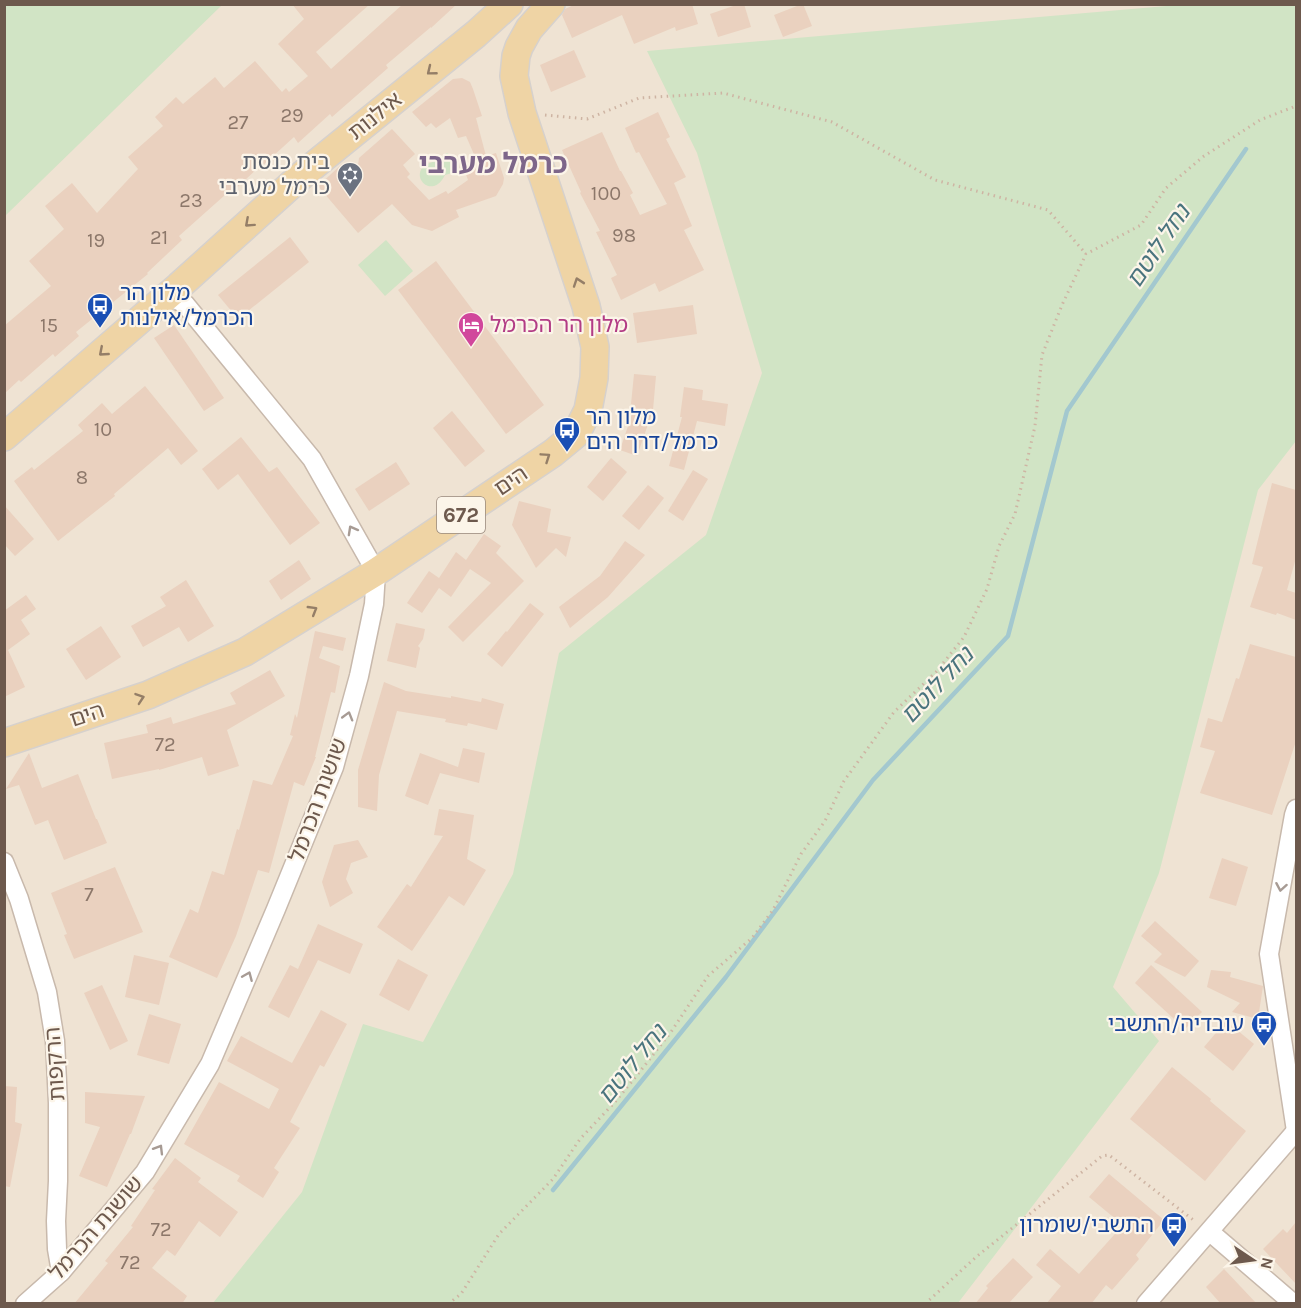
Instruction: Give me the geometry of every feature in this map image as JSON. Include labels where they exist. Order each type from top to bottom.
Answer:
[{"type":"main road","points":[[476,34],[509,4]]},
{"type":"main road","name":"הים","points":[[4,743],[148,695],[245,652],[376,573],[553,453],[576,434],[588,410],[594,378],[594,347],[586,306],[522,113],[514,76],[519,47],[529,29],[551,4]]},
{"type":"main road","points":[[476,34],[490,36],[502,43],[514,76]]},
{"type":"main road","name":"אילנות","points":[[4,437],[163,300],[302,175],[476,34]]},
{"type":"street","points":[[163,300],[175,299],[185,304],[312,459],[376,573]]},
{"type":"street","name":"שושנת הכרמל","points":[[25,1304],[61,1272],[145,1172],[210,1064],[334,767],[360,676],[374,604],[376,573]]},
{"type":"street","points":[[1146,1304],[1296,1131],[1269,954],[1296,809]]},
{"type":"street","name":"הרקפות","points":[[4,862],[19,899],[47,992],[55,1041],[58,1103],[56,1221],[61,1272]]},
{"type":"street","points":[[1210,1232],[1294,1304]]},
{"type":"path","points":[[522,113],[586,119],[639,98],[723,93],[832,122],[935,180],[1048,210],[1086,254]]},
{"type":"path","points":[[448,1304],[460,1293],[499,1234],[553,1179],[580,1139],[638,1074],[671,1032],[708,976],[752,939],[773,910],[801,854],[825,821],[844,781],[894,712],[936,672],[964,637],[987,589],[999,546],[1015,514],[1035,426],[1042,356],[1062,305],[1086,254],[1141,225],[1166,188],[1204,156],[1260,120],[1296,106]]},
{"type":"path","points":[[925,1304],[976,1257],[1102,1156],[1109,1155],[1210,1232]]},
{"type":"shaded area","points":[[5,5],[1296,5],[1296,1303],[5,1304]]},
{"type":"green space","points":[[5,4],[222,4],[222,5],[5,216]]},
{"type":"green space","points":[[1178,5],[1296,5],[1296,441],[1258,490],[1159,873],[1113,987],[1159,1041],[958,1303],[213,1303],[302,1192],[363,1024],[423,1042],[513,874],[559,653],[706,535],[762,373],[697,153],[647,51]]},
{"type":"green space","points":[[447,153],[452,156],[459,171],[445,175],[436,185],[426,185],[422,182],[420,173],[422,168]]},
{"type":"green space","points":[[386,240],[413,271],[385,296],[358,265]]},
{"type":"building","points":[[292,4],[370,4],[316,52],[331,69],[403,4],[457,4],[386,65],[388,68],[332,117],[330,114],[298,143],[294,137],[227,197],[225,195],[179,236],[182,240],[148,274],[76,332],[79,336],[55,357],[53,354],[4,394],[4,326],[51,286],[29,261],[64,229],[45,206],[72,183],[97,213],[138,169],[128,157],[163,126],[155,117],[176,97],[183,104],[215,77],[224,88],[255,61],[282,92],[286,88],[289,92],[308,76],[278,44],[304,19]]},
{"type":"building","points":[[576,4],[692,4],[698,24],[676,31],[675,27],[634,44],[622,15],[572,38],[562,15],[565,9]]},
{"type":"building","points":[[744,4],[751,27],[718,37],[710,14]]},
{"type":"building","points":[[803,4],[812,26],[783,37],[774,15]]},
{"type":"building","points":[[574,50],[586,77],[551,92],[540,65]]},
{"type":"building","points":[[462,78],[470,82],[482,116],[476,118],[486,156],[496,153],[504,178],[496,196],[456,210],[459,217],[432,231],[412,225],[392,204],[358,233],[318,186],[342,164],[356,180],[359,158],[392,129],[415,154],[403,165],[410,174],[407,177],[429,200],[446,191],[448,194],[468,180],[462,163],[476,159],[466,136],[458,138],[450,118],[436,128],[431,123],[426,127],[412,112],[453,79]]},
{"type":"building","points":[[658,112],[670,137],[666,139],[686,177],[674,183],[692,226],[684,230],[704,270],[659,292],[655,283],[621,300],[611,278],[617,275],[596,232],[600,231],[580,193],[562,150],[602,132],[633,193],[630,195],[640,215],[667,204],[639,152],[636,153],[625,128]]},
{"type":"building","points":[[290,237],[309,262],[238,319],[218,295]]},
{"type":"building","name":"מלון הר הכרמל","points":[[436,261],[544,405],[506,434],[398,290]]},
{"type":"building","points":[[693,305],[697,334],[637,343],[633,313]]},
{"type":"building","points":[[174,325],[224,398],[204,411],[154,338]]},
{"type":"building","points":[[634,374],[656,376],[653,410],[637,456],[620,450],[635,405],[631,404]]},
{"type":"building","points":[[145,386],[198,451],[181,465],[168,448],[114,494],[115,496],[58,541],[14,481],[32,467],[34,470],[83,431],[78,425],[102,403],[112,414]]},
{"type":"building","points":[[684,387],[703,390],[702,400],[728,404],[725,426],[697,421],[684,470],[669,466],[682,417],[680,417]]},
{"type":"building","points":[[452,411],[485,451],[465,467],[433,428]]},
{"type":"building","points":[[241,437],[269,472],[277,467],[320,523],[290,545],[238,474],[218,490],[202,469]]},
{"type":"building","points":[[611,458],[627,472],[603,501],[587,487]]},
{"type":"building","points":[[396,462],[410,484],[369,511],[355,489]]},
{"type":"building","points":[[693,470],[708,479],[683,521],[668,511]]},
{"type":"building","points":[[1272,483],[1296,490],[1296,558],[1287,590],[1296,593],[1296,620],[1250,607],[1263,567],[1252,564]]},
{"type":"building","points":[[648,485],[664,498],[639,530],[622,516]]},
{"type":"building","points":[[519,501],[551,509],[547,532],[571,537],[566,557],[556,548],[536,568],[512,525]]},
{"type":"building","points":[[4,505],[34,539],[15,556],[4,544]]},
{"type":"building","points":[[484,534],[501,546],[496,553],[524,581],[463,642],[448,627],[491,583],[470,569],[451,597],[439,588],[422,613],[407,603],[429,571],[439,578],[456,552],[466,560]]},
{"type":"building","points":[[625,541],[645,555],[608,597],[570,628],[559,607],[600,576]]},
{"type":"building","points":[[299,560],[311,579],[281,600],[269,581]]},
{"type":"building","points":[[186,580],[214,626],[188,642],[179,627],[143,647],[131,626],[166,606],[160,597]]},
{"type":"building","points":[[26,595],[36,609],[21,620],[30,634],[8,650],[25,687],[4,697],[4,611]]},
{"type":"building","points":[[530,603],[544,614],[502,667],[487,654]]},
{"type":"building","points":[[396,623],[425,629],[423,639],[418,646],[420,648],[416,668],[387,661]]},
{"type":"building","points":[[101,626],[121,657],[86,680],[66,649]]},
{"type":"building","points":[[315,631],[346,638],[343,651],[323,646],[319,658],[340,666],[335,693],[331,692],[316,757],[304,786],[294,782],[269,873],[258,870],[236,936],[217,978],[169,957],[190,909],[198,913],[212,871],[224,875],[253,780],[272,785],[293,736],[290,735],[295,714],[297,718]]},
{"type":"building","points":[[1250,644],[1296,657],[1296,741],[1272,815],[1200,793],[1215,751],[1200,747],[1208,718],[1222,722]]},
{"type":"building","points":[[270,670],[285,696],[227,730],[239,766],[208,776],[202,757],[159,770],[112,779],[104,743],[148,733],[146,725],[171,717],[173,724],[236,704],[230,693]]},
{"type":"building","points":[[384,682],[406,691],[481,702],[482,698],[504,704],[497,730],[468,723],[467,726],[445,722],[446,719],[397,711],[379,775],[377,811],[358,807],[358,770]]},
{"type":"building","points":[[463,748],[485,753],[479,783],[440,773],[428,805],[405,796],[420,753],[458,767]]},
{"type":"building","points":[[29,753],[42,788],[78,774],[107,843],[64,860],[48,820],[35,825],[19,785],[6,789]]},
{"type":"building","points":[[439,809],[474,815],[467,859],[486,870],[464,906],[449,896],[412,951],[377,927],[407,884],[411,887],[443,836],[434,835]]},
{"type":"building","points":[[358,840],[368,857],[351,863],[346,879],[353,893],[330,907],[322,882],[334,845]]},
{"type":"building","points":[[1222,858],[1248,867],[1236,906],[1209,898]]},
{"type":"building","points":[[115,867],[143,932],[74,959],[51,893]]},
{"type":"building","points":[[1155,921],[1199,961],[1185,977],[1154,962],[1162,954],[1141,936]]},
{"type":"building","points":[[318,924],[363,944],[350,974],[318,960],[289,1018],[268,1007],[290,965],[298,969]]},
{"type":"building","points":[[134,955],[169,963],[159,1005],[125,997]]},
{"type":"building","points":[[398,959],[428,975],[409,1011],[379,995]]},
{"type":"building","points":[[1151,965],[1202,1012],[1185,1029],[1135,983]]},
{"type":"building","points":[[1211,970],[1231,972],[1230,977],[1263,986],[1258,1019],[1232,1012],[1240,1003],[1207,987]]},
{"type":"building","points":[[102,985],[128,1041],[110,1050],[84,993]]},
{"type":"building","points":[[321,1010],[347,1024],[324,1067],[320,1065],[290,1122],[300,1128],[274,1168],[279,1172],[263,1198],[237,1181],[240,1176],[184,1144],[219,1082],[269,1109],[279,1089],[227,1061],[241,1036],[292,1063]]},
{"type":"building","points":[[149,1014],[181,1024],[169,1064],[137,1055]]},
{"type":"building","points":[[1226,1021],[1254,1044],[1233,1071],[1204,1047]]},
{"type":"building","points":[[1172,1067],[1246,1131],[1205,1181],[1130,1119]]},
{"type":"building","points":[[4,1086],[17,1087],[15,1122],[22,1124],[10,1187],[4,1186]]},
{"type":"building","points":[[85,1092],[145,1096],[107,1187],[79,1176],[100,1127],[85,1123]]},
{"type":"building","points":[[175,1158],[201,1178],[198,1182],[238,1212],[220,1237],[199,1221],[175,1256],[167,1250],[152,1268],[187,1296],[182,1304],[74,1304],[108,1263],[105,1261],[133,1227],[131,1226],[155,1190],[152,1189]]},
{"type":"building","points":[[1109,1174],[1164,1220],[1136,1255],[1139,1259],[1112,1290],[1106,1285],[1091,1304],[1046,1304],[1061,1286],[1036,1265],[1050,1249],[1079,1274],[1123,1225],[1089,1197]]},
{"type":"building","points":[[1296,1222],[1296,1284],[1263,1249],[1283,1229],[1287,1233]]},
{"type":"building","points":[[1013,1258],[1033,1277],[1008,1304],[975,1304],[988,1288],[986,1286]]},
{"type":"building","points":[[1224,1269],[1257,1304],[1221,1304],[1206,1287]]},
{"type":"waterway","name":"נחל לוטם","points":[[553,1190],[726,977],[873,780],[1008,636],[1067,411],[1246,149]]},
{"type":"place","name":"בית כנסת כרמל מערבי","points":[[350,198]]},
{"type":"place","name":"מלון הר הכרמל/אילנות","points":[[100,329]]},
{"type":"place","name":"מלון הר הכרמל","points":[[471,348]]},
{"type":"place","name":"מלון הר כרמל/דרך הים","points":[[567,453]]},
{"type":"place","name":"עובדיה/התשבי","points":[[1264,1047]]},
{"type":"place","name":"התשבי/שומרון","points":[[1174,1248]]},
{"type":"district","name":"כרמל מערבי","points":[[493,163]]}]
